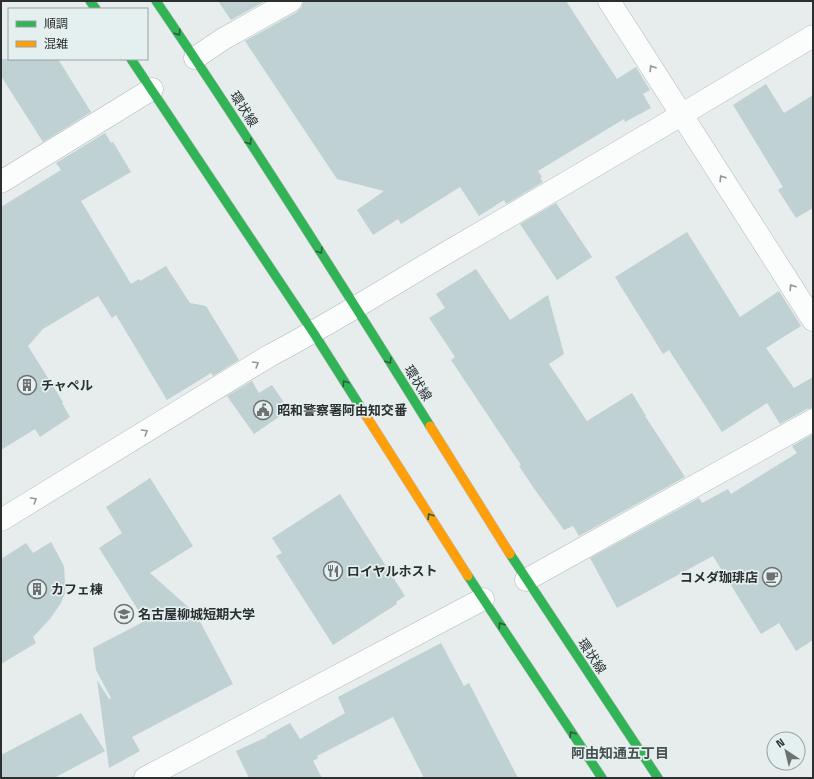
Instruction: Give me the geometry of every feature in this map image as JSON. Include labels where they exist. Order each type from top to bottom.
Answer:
[{"type":"main road","name":"環状線","points":[[156,1],[195,58],[356,307],[526,580],[658,778]]},
{"type":"main road","points":[[132,60],[313,332],[483,599],[602,778]]},
{"type":"street","points":[[195,58],[223,39],[291,1]]},
{"type":"street","points":[[609,1],[813,320]]},
{"type":"street","points":[[1,520],[269,356],[313,332],[682,116],[813,36]]},
{"type":"street","points":[[1,182],[152,89]]},
{"type":"street","points":[[526,580],[813,420]]},
{"type":"street","points":[[145,778],[483,599]]},
{"type":"building","points":[[218,1],[265,1],[231,20]]},
{"type":"building","points":[[303,1],[566,1],[617,79],[636,67],[650,90],[643,94],[651,108],[625,122],[624,119],[538,171],[543,182],[506,204],[504,200],[479,216],[460,187],[401,224],[398,219],[373,235],[357,210],[384,191],[337,179],[245,41],[297,12],[302,7]]},
{"type":"building","points":[[1,59],[59,60],[91,112],[43,142],[1,76]]},
{"type":"building","points":[[766,84],[784,113],[813,95],[813,208],[796,218],[778,190],[783,187],[733,105]]},
{"type":"building","points":[[105,133],[111,143],[113,142],[131,172],[81,201],[131,284],[139,279],[140,281],[166,266],[190,303],[206,306],[239,360],[213,376],[211,373],[167,400],[116,315],[112,318],[98,296],[43,329],[28,346],[63,402],[62,403],[70,417],[40,437],[35,429],[1,450],[1,207],[61,170],[56,163]]},
{"type":"building","points":[[556,203],[592,257],[557,280],[520,224]]},
{"type":"building","points":[[687,232],[740,317],[779,291],[801,326],[766,348],[794,388],[813,377],[813,408],[807,409],[780,424],[767,403],[722,432],[669,350],[663,354],[615,277]]},
{"type":"building","points":[[476,269],[510,320],[548,295],[564,354],[549,364],[587,421],[632,393],[645,416],[685,477],[579,536],[573,526],[564,530],[519,466],[521,465],[451,360],[455,357],[429,318],[445,308],[436,294]]},
{"type":"building","name":"昭和警察署阿由知交番","points":[[252,381],[259,393],[272,385],[289,410],[254,434],[227,396]]},
{"type":"building","points":[[813,434],[813,640],[796,651],[779,623],[761,634],[713,556],[617,608],[590,558],[699,498],[702,503],[728,489],[731,494],[797,453],[792,446]]},
{"type":"building","points":[[150,478],[193,546],[150,573],[196,614],[233,684],[132,737],[140,751],[109,768],[97,680],[109,699],[111,698],[96,670],[93,648],[145,621],[99,548],[122,533],[106,507]]},
{"type":"building","points":[[340,494],[405,596],[396,602],[397,604],[333,645],[276,556],[282,553],[272,538]]},
{"type":"building","name":"カフェ棟","points":[[51,542],[64,566],[65,593],[61,603],[50,619],[33,637],[36,643],[1,664],[1,559],[26,543],[33,553]]},
{"type":"building","points":[[441,643],[464,686],[469,683],[518,778],[424,778],[393,717],[317,756],[318,758],[313,761],[322,778],[249,778],[236,751],[267,737],[266,736],[290,723],[300,739],[345,713],[338,697]]},
{"type":"building","points":[[81,713],[105,751],[54,778],[1,778],[1,755]]},
{"type":"traffic: fast","points":[[90,1],[95,8]]},
{"type":"traffic: fast","points":[[156,1],[295,212],[430,426]]},
{"type":"traffic: fast","points":[[132,60],[313,332],[363,411]]},
{"type":"traffic: fast","points":[[510,554],[658,778]]},
{"type":"traffic: fast","points":[[468,576],[602,778]]},
{"type":"traffic: slow","points":[[363,411],[468,576]]},
{"type":"traffic: slow","points":[[430,426],[510,554]]},
{"type":"place","name":"チャペル","points":[[27,385]]},
{"type":"place","name":"昭和警察署阿由知交番","points":[[263,410]]},
{"type":"place","name":"ロイヤルホスト","points":[[333,571]]},
{"type":"place","name":"コメダ珈琲店","points":[[772,577]]},
{"type":"place","name":"カフェ棟","points":[[37,589]]},
{"type":"place","name":"名古屋柳城短期大学","points":[[124,614]]},
{"type":"district","name":"阿由知通五丁目","points":[[620,753]]}]
